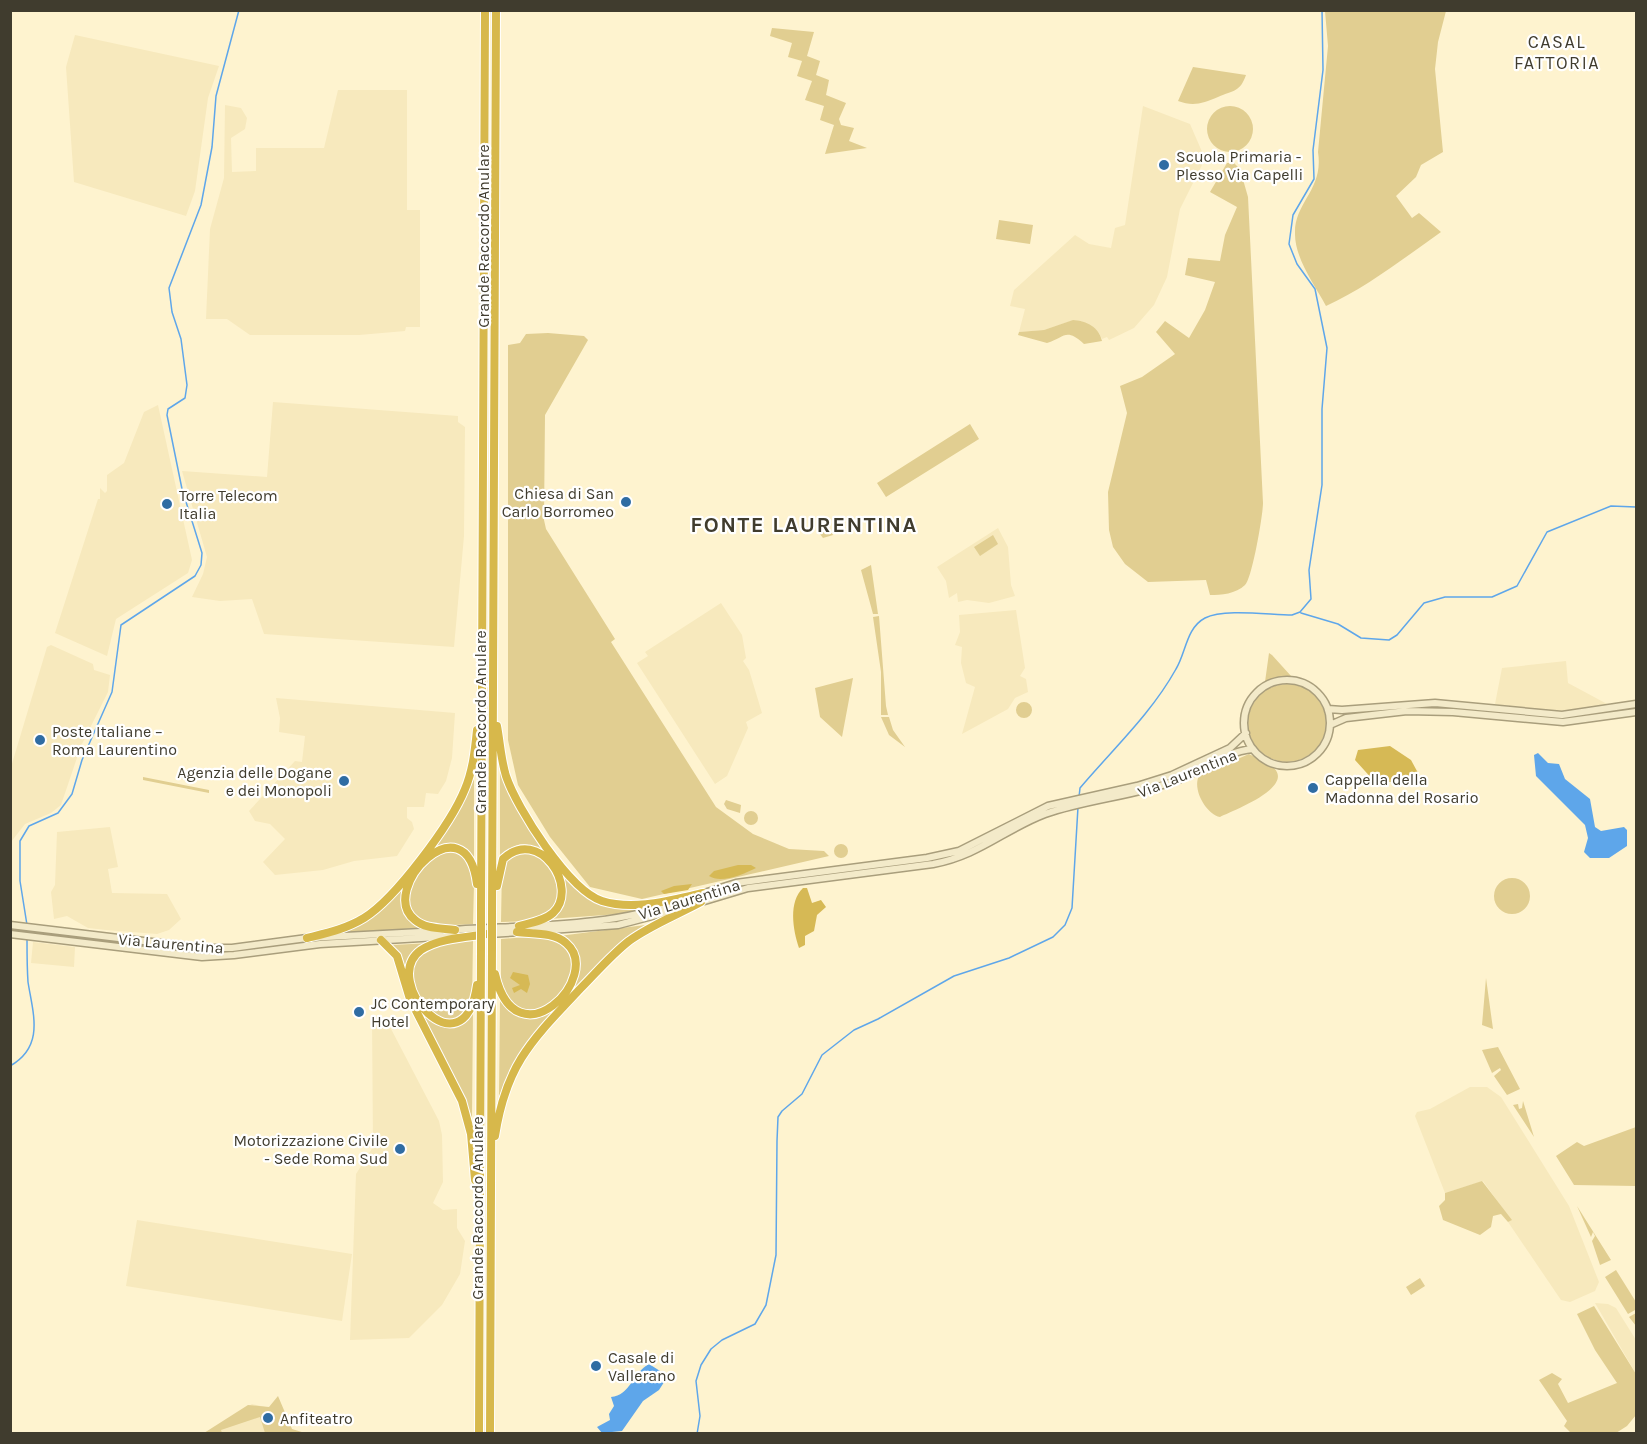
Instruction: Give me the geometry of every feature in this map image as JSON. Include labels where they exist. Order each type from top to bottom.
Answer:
[{"type":"highway","name":"Grande Raccordo Anulare","points":[[479,1434],[485,10]]},
{"type":"highway","name":"Grande Raccordo Anulare","points":[[490,1434],[496,10]]},
{"type":"highway","points":[[307,938],[343,928],[373,911],[428,848],[452,814],[471,770],[482,684]]},
{"type":"highway","points":[[493,702],[504,766],[512,790],[560,866],[577,886],[595,898],[621,904],[702,898]]},
{"type":"highway","points":[[455,930],[419,923],[411,917],[405,906],[409,883],[434,852],[452,848],[470,858],[476,875],[481,911]]},
{"type":"highway","points":[[492,914],[499,869],[504,859],[518,849],[536,850],[546,858],[558,876],[563,897],[552,914],[518,929]]},
{"type":"highway","points":[[491,1167],[505,1088],[516,1064],[531,1042],[622,947],[702,898]]},
{"type":"highway","points":[[492,960],[503,999],[520,1013],[534,1014],[545,1011],[571,986],[577,964],[567,944],[552,936],[518,929]]},
{"type":"highway","points":[[481,960],[475,999],[468,1013],[456,1021],[446,1023],[428,1016],[410,982],[411,966],[416,956],[424,949],[436,944],[488,934]]},
{"type":"highway","points":[[381,940],[398,959],[410,999],[464,1106],[472,1141],[480,1231]]},
{"type":"main road","name":"Via Laurentina","points":[[10,925],[199,948],[232,948],[307,938],[455,930],[618,925],[702,898],[748,888],[948,861],[980,850],[1037,818],[1078,802],[1172,775],[1233,747],[1246,733],[1245,715],[1251,699],[1263,687],[1276,681],[1292,680],[1307,685],[1321,696],[1328,709]]},
{"type":"main road","points":[[1636,704],[1562,715],[1435,703],[1328,709],[1330,725],[1346,718],[1407,711],[1439,711],[1563,722],[1636,712]]},
{"type":"main road","name":"Via Laurentina","points":[[1078,802],[1157,787],[1235,753],[1253,749],[1264,759],[1275,764],[1301,764],[1319,752],[1328,738],[1330,725]]},
{"type":"main road","points":[[1246,733],[1253,749]]},
{"type":"main road","name":"Via Laurentina","points":[[10,934],[202,957],[381,940],[488,934],[518,929]]},
{"type":"shaded area","points":[[1325,11],[1446,11],[1438,42],[1435,69],[1443,152],[1421,165],[1416,177],[1396,196],[1412,218],[1419,213],[1441,232],[1370,282],[1326,306],[1298,253],[1295,234],[1299,213],[1313,186],[1319,165],[1318,152],[1328,46]]},
{"type":"shaded area","points":[[772,28],[814,32],[807,56],[820,61],[816,75],[829,80],[826,95],[846,103],[839,119],[841,125],[854,128],[849,141],[867,148],[825,154],[834,125],[820,120],[824,106],[805,100],[812,81],[797,76],[802,61],[788,57],[792,43],[770,36]]},
{"type":"shaded area","points":[[75,35],[219,66],[208,98],[195,191],[186,216],[74,182],[66,67]]},
{"type":"shaded area","points":[[1193,67],[1246,75],[1236,90],[1213,99],[1194,104],[1178,101]]},
{"type":"shaded area","points":[[338,90],[407,90],[407,210],[420,210],[420,327],[406,327],[405,331],[359,335],[250,335],[227,319],[206,319],[210,229],[224,178],[225,105],[241,108],[247,118],[245,129],[231,138],[232,172],[256,171],[256,148],[324,148]]},
{"type":"shaded area","points":[[1143,106],[1190,124],[1203,154],[1202,165],[1180,209],[1167,277],[1154,305],[1134,328],[1109,340],[1107,337],[1102,339],[1099,333],[1081,321],[1074,320],[1044,330],[1019,332],[1025,309],[1010,306],[1014,290],[1075,235],[1089,244],[1111,248],[1115,228],[1125,225]]},
{"type":"shaded area","points":[[1235,106],[1247,112],[1252,120],[1252,138],[1247,146],[1239,151],[1225,152],[1217,149],[1210,142],[1207,124],[1210,116],[1217,109]]},
{"type":"shaded area","points":[[1227,163],[1234,163],[1240,169],[1248,197],[1263,503],[1257,546],[1248,580],[1245,585],[1233,592],[1210,595],[1206,580],[1148,582],[1125,564],[1113,547],[1109,530],[1108,492],[1127,413],[1120,386],[1142,377],[1175,354],[1156,332],[1165,321],[1189,338],[1205,310],[1215,282],[1185,275],[1188,258],[1220,261],[1225,235],[1237,207],[1210,192]]},
{"type":"shaded area","points":[[999,220],[1033,225],[1030,244],[996,239]]},
{"type":"shaded area","points":[[1073,320],[1092,326],[1102,341],[1084,344],[1073,336],[1065,335],[1047,343],[1018,335],[1019,332],[1044,330]]},
{"type":"shaded area","points":[[526,334],[584,336],[588,340],[545,415],[544,520],[546,529],[615,639],[611,642],[716,807],[753,834],[789,849],[824,851],[829,856],[642,899],[590,887],[550,837],[518,785],[508,740],[508,345],[520,343]]},
{"type":"shaded area","points":[[273,402],[458,416],[458,422],[465,427],[464,536],[454,647],[264,634],[252,599],[220,601],[192,597],[203,574],[207,557],[182,471],[267,477]]},
{"type":"shaded area","points":[[158,405],[192,560],[188,573],[116,619],[107,656],[55,633],[98,499],[100,499],[100,488],[105,493],[107,491],[107,475],[124,463],[144,412]]},
{"type":"shaded area","points":[[970,424],[979,439],[886,497],[877,483]]},
{"type":"shaded area","points":[[826,522],[833,535],[823,538],[817,530]]},
{"type":"shaded area","points":[[998,528],[1008,547],[1011,585],[1015,596],[989,603],[967,600],[958,602],[957,593],[949,598],[946,581],[937,567]]},
{"type":"shaded area","points":[[993,535],[998,544],[980,556],[974,547]]},
{"type":"shaded area","points":[[871,565],[878,614],[873,614],[861,570]]},
{"type":"shaded area","points":[[721,603],[742,635],[746,658],[743,661],[749,670],[762,713],[746,722],[748,728],[727,776],[715,784],[637,663],[648,656],[645,652]]},
{"type":"shaded area","points":[[1016,610],[1025,668],[1020,676],[1026,679],[1028,692],[1015,698],[1008,709],[962,734],[975,687],[966,683],[961,663],[962,647],[955,645],[960,632],[959,615]]},
{"type":"shaded area","points":[[879,616],[888,715],[881,715],[881,672],[873,617]]},
{"type":"shaded area","points":[[51,645],[93,664],[94,670],[110,675],[108,692],[81,746],[61,805],[51,813],[25,824],[11,842],[11,767],[47,647]]},
{"type":"shaded area","points":[[1269,653],[1272,655],[1291,676],[1265,682]]},
{"type":"shaded area","points":[[1566,661],[1568,683],[1609,705],[1565,711],[1513,709],[1495,704],[1502,668]]},
{"type":"shaded area","points":[[853,678],[842,737],[820,717],[815,688]]},
{"type":"shaded area","points":[[1287,684],[1302,687],[1314,696],[1323,708],[1326,723],[1323,738],[1314,750],[1302,759],[1287,762],[1272,759],[1260,750],[1251,738],[1248,723],[1251,708],[1260,696],[1272,687]]},
{"type":"shaded area","name":"Agenzia delle Dogane e dei Monopoli","points":[[276,698],[455,713],[452,758],[446,781],[438,794],[426,793],[424,807],[407,807],[407,818],[412,822],[414,829],[397,856],[354,861],[323,870],[275,875],[263,862],[285,839],[270,824],[255,821],[249,811],[295,761],[302,762],[305,736],[279,732],[280,718]]},
{"type":"shaded area","points":[[1024,702],[1032,710],[1024,718],[1016,710]]},
{"type":"shaded area","points":[[881,717],[889,717],[893,730],[905,747],[889,735]]},
{"type":"shaded area","points":[[1390,746],[1411,760],[1424,784],[1374,781],[1355,760],[1358,750]]},
{"type":"shaded area","points":[[1249,754],[1274,768],[1278,776],[1276,783],[1269,791],[1248,804],[1220,817],[1215,815],[1205,806],[1199,794],[1197,781],[1199,776]]},
{"type":"shaded area","points":[[500,767],[543,844],[571,882],[585,895],[606,904],[651,906],[619,914],[549,919],[563,902],[565,892],[562,882],[549,862],[537,849],[523,844],[508,850],[500,858]]},
{"type":"shaded area","points":[[143,777],[209,790],[209,793],[143,780]]},
{"type":"shaded area","points":[[474,779],[474,860],[460,848],[441,847],[407,880],[404,888],[404,907],[407,913],[423,928],[341,933],[368,918],[452,820]]},
{"type":"shaded area","points":[[726,800],[741,805],[740,813],[727,809],[724,804]]},
{"type":"shaded area","points":[[748,811],[754,811],[758,818],[754,825],[748,825],[744,821],[744,815]]},
{"type":"shaded area","points":[[110,827],[118,867],[108,869],[112,893],[167,894],[181,919],[169,930],[157,934],[106,930],[88,928],[67,916],[54,919],[51,892],[55,885],[57,832]]},
{"type":"shaded area","points":[[838,844],[844,844],[848,851],[844,858],[838,858],[834,854],[834,848]]},
{"type":"shaded area","points":[[456,852],[467,859],[474,885],[473,924],[435,926],[415,918],[406,897],[418,871],[437,853]]},
{"type":"shaded area","points":[[516,852],[537,853],[555,872],[560,897],[549,914],[530,921],[501,922],[502,866]]},
{"type":"shaded area","points":[[738,865],[751,865],[756,868],[726,879],[709,876],[714,871]]},
{"type":"shaded area","points":[[1512,878],[1525,883],[1530,896],[1525,909],[1512,914],[1499,909],[1494,896],[1499,883]]},
{"type":"shaded area","points":[[692,884],[688,890],[664,894],[661,891],[674,886]]},
{"type":"shaded area","points":[[803,888],[807,888],[812,903],[821,900],[826,907],[817,915],[814,931],[805,936],[805,945],[799,948],[793,917],[795,901]]},
{"type":"shaded area","points":[[653,924],[607,960],[563,1000],[543,1022],[510,1071],[499,1097],[500,1001],[516,1014],[530,1018],[544,1013],[567,993],[577,976],[579,959],[569,943],[559,936]]},
{"type":"shaded area","points":[[540,936],[563,943],[573,958],[572,981],[550,1005],[533,1013],[513,1007],[501,985],[501,939]]},
{"type":"shaded area","points":[[473,941],[472,1004],[454,1020],[431,1016],[413,987],[411,971],[415,962],[421,954],[430,949],[452,943]]},
{"type":"shaded area","points":[[33,942],[75,947],[74,967],[31,963]]},
{"type":"shaded area","points":[[430,943],[414,955],[411,992],[425,1017],[433,1022],[448,1025],[473,1009],[472,1118],[465,1098],[415,1005],[393,945]]},
{"type":"shaded area","points":[[513,972],[528,975],[530,984],[527,993],[521,989],[514,993],[512,988],[520,985],[510,978]]},
{"type":"shaded area","points":[[1486,978],[1493,1029],[1482,1025]]},
{"type":"shaded area","name":"Motorizzazione Civile - Sede Roma Sud","points":[[372,1017],[382,1018],[389,1025],[439,1121],[442,1135],[443,1182],[433,1203],[443,1210],[457,1209],[457,1228],[465,1241],[460,1274],[442,1305],[409,1338],[350,1340],[356,1174],[373,1147]]},
{"type":"shaded area","points":[[1498,1047],[1520,1089],[1507,1095],[1494,1076],[1501,1070],[1500,1068],[1492,1073],[1482,1050]]},
{"type":"shaded area","points":[[1470,1087],[1487,1087],[1501,1097],[1569,1206],[1599,1282],[1595,1291],[1570,1302],[1561,1300],[1508,1222],[1511,1220],[1483,1181],[1445,1193],[1415,1116],[1417,1112],[1430,1109]]},
{"type":"shaded area","points":[[1523,1101],[1534,1137],[1513,1105],[1518,1104],[1519,1109],[1522,1108]]},
{"type":"shaded area","points":[[1636,1127],[1636,1186],[1574,1185],[1556,1156],[1577,1142],[1584,1146]]},
{"type":"shaded area","points":[[1482,1181],[1512,1220],[1508,1222],[1501,1214],[1493,1216],[1491,1227],[1480,1235],[1443,1220],[1439,1206],[1445,1200],[1445,1193]]},
{"type":"shaded area","points":[[1577,1206],[1611,1260],[1600,1265],[1592,1241],[1595,1236],[1593,1232],[1591,1237]]},
{"type":"shaded area","points":[[137,1220],[352,1254],[342,1321],[126,1286]]},
{"type":"shaded area","points":[[1616,1270],[1636,1302],[1636,1313],[1635,1310],[1628,1314],[1605,1277]]},
{"type":"shaded area","points":[[1420,1278],[1425,1286],[1411,1295],[1406,1287]]},
{"type":"shaded area","points":[[1595,1303],[1608,1304],[1616,1308],[1636,1340],[1636,1374]]},
{"type":"shaded area","points":[[1594,1306],[1636,1374],[1636,1415],[1627,1426],[1616,1433],[1571,1433],[1564,1426],[1567,1421],[1539,1380],[1552,1373],[1562,1379],[1558,1384],[1568,1403],[1617,1383],[1595,1350],[1577,1314]]},
{"type":"shaded area","points":[[1636,1313],[1636,1326],[1629,1317]]},
{"type":"shaded area","points":[[278,1396],[292,1429],[305,1433],[265,1433],[260,1417],[221,1430],[222,1433],[204,1433],[248,1405],[269,1407]]},
{"type":"shaded area","points":[[252,1404],[270,1408],[279,1433],[204,1434]]},
{"type":"water","points":[[1538,753],[1548,763],[1559,764],[1565,779],[1590,799],[1595,827],[1601,831],[1624,827],[1627,830],[1627,846],[1609,858],[1590,858],[1584,852],[1588,838],[1585,825],[1536,776],[1534,755]]},
{"type":"water","points":[[649,1364],[668,1376],[659,1390],[643,1401],[622,1431],[602,1433],[597,1427],[610,1420],[609,1414],[614,1406],[611,1397],[623,1393],[639,1372]]},
{"type":"waterway","points":[[27,925],[20,881],[20,841],[29,826],[58,813],[72,794],[82,760],[112,692],[121,625],[195,576],[201,565],[202,553],[182,489],[167,415],[168,409],[185,398],[187,385],[181,339],[172,312],[169,288],[201,205],[212,147],[216,96],[239,10]]},
{"type":"waterway","points":[[1079,797],[1080,788],[1143,716],[1166,685],[1179,663],[1190,634],[1199,622],[1213,615],[1224,613],[1292,615],[1300,612],[1311,599],[1309,570],[1322,485],[1322,409],[1327,348],[1315,289],[1297,264],[1289,244],[1293,215],[1314,179],[1313,150],[1323,70],[1322,10]]},
{"type":"waterway","points":[[1301,613],[1338,624],[1361,638],[1389,640],[1397,635],[1424,603],[1445,597],[1492,597],[1517,586],[1547,532],[1611,506],[1636,507]]},
{"type":"waterway","points":[[697,1434],[700,1416],[696,1381],[701,1365],[711,1349],[722,1340],[755,1324],[766,1305],[776,1255],[778,1117],[802,1094],[822,1055],[854,1030],[954,976],[1009,958],[1053,937],[1065,925],[1072,908],[1078,807]]},
{"type":"waterway","points":[[10,1066],[28,1049],[34,1028],[28,982],[27,939]]},
{"type":"place","name":"Scuola Primaria - Plesso Via Capelli","points":[[1164,165]]},
{"type":"place","name":"Chiesa di San Carlo Borromeo","points":[[626,502]]},
{"type":"place","name":"Torre Telecom Italia","points":[[167,504]]},
{"type":"place","name":"Poste Italiane – Roma Laurentino","points":[[40,740]]},
{"type":"place","name":"Agenzia delle Dogane e dei Monopoli","points":[[344,781]]},
{"type":"place","name":"Cappella della Madonna del Rosario","points":[[1313,788]]},
{"type":"place","name":"JC Contemporary Hotel","points":[[359,1012]]},
{"type":"place","name":"Motorizzazione Civile - Sede Roma Sud","points":[[400,1149]]},
{"type":"place","name":"Casale di Vallerano","points":[[596,1366]]},
{"type":"place","name":"Anfiteatro","points":[[268,1418]]},
{"type":"district","name":"CASAL FATTORIA","points":[[1557,52]]},
{"type":"district","name":"FONTE LAURENTINA","points":[[804,524]]}]
